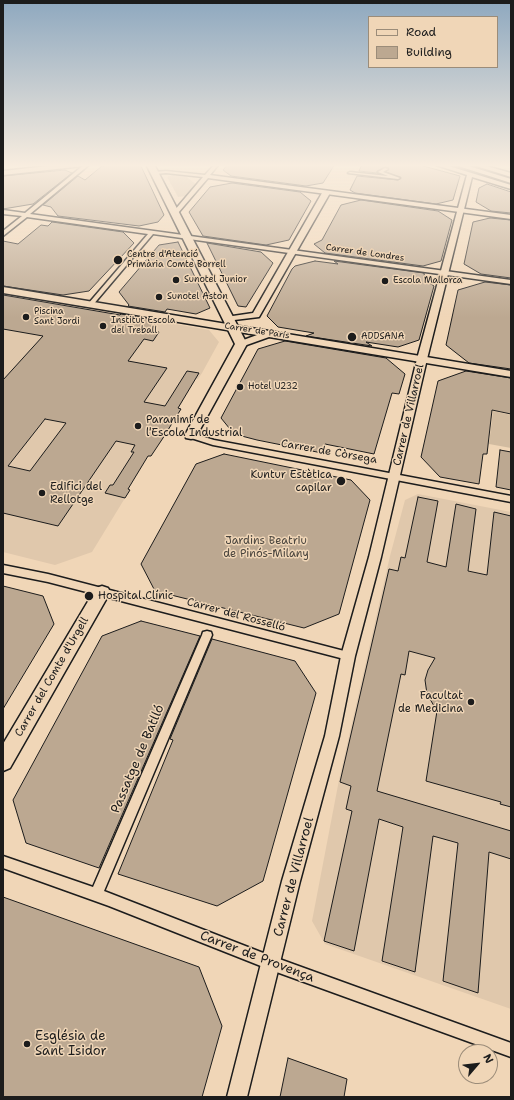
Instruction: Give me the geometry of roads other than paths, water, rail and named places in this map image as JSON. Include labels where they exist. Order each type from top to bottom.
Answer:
[{"type":"main road","points":[[178,215],[241,344]]},
{"type":"main road","points":[[231,324],[256,315],[313,215]]},
{"type":"main road","name":"Carrer de París","points":[[3,290],[90,305],[231,324],[270,333],[511,374]]},
{"type":"main road","points":[[192,435],[241,344],[270,333],[256,315]]},
{"type":"main road","name":"Carrer del Comte d'Urgell","points":[[3,762],[102,592]]},
{"type":"street","points":[[3,234],[27,215]]},
{"type":"street","name":"Carrer de Londres","points":[[29,215],[151,234],[188,237],[511,282]]},
{"type":"street","name":"Carrer de Villarroel","points":[[237,1097],[291,881],[332,736],[341,654],[394,475],[422,359],[460,215]]},
{"type":"street","points":[[499,215],[511,217]]},
{"type":"street","points":[[90,305],[151,234]]},
{"type":"street","name":"Carrer de Còrsega","points":[[192,435],[229,445],[394,475],[511,499]]},
{"type":"street","name":"Carrer del Rosselló","points":[[3,569],[102,592],[341,654]]},
{"type":"street","name":"Passatge de Batlló","points":[[96,895],[207,634]]},
{"type":"street","name":"Carrer de Provença","points":[[3,862],[96,895],[271,963],[511,1050]]},
{"type":"place","name":"Centre d'Atenció Primària Comte Borrell","points":[[118,260]]},
{"type":"place","name":"Sunotel Junior","points":[[176,280]]},
{"type":"place","name":"Escola Mallorca","points":[[385,281]]},
{"type":"place","name":"Sunotel Aston","points":[[159,297]]},
{"type":"place","name":"Piscina Sant Jordi","points":[[26,317]]},
{"type":"place","name":"Institut Escola del Treball","points":[[103,326]]},
{"type":"place","name":"ADDSANA","points":[[352,337]]},
{"type":"place","name":"Hotel U232","points":[[240,387]]},
{"type":"place","name":"Paranimf de l'Escola Industrial","points":[[138,426]]},
{"type":"place","name":"Kuntur Estètica capilar","points":[[341,481]]},
{"type":"place","name":"Edifici del Rellotge","points":[[42,493]]},
{"type":"place","name":"Hospital Clínic","points":[[89,596]]},
{"type":"place","name":"Facultat de Medicina","points":[[471,702]]},
{"type":"place","name":"Església de Sant Isidor","points":[[27,1044]]},
{"type":"park label","name":"Jardins Beatriu de Pinós-Milany","points":[[266,547]]}]
